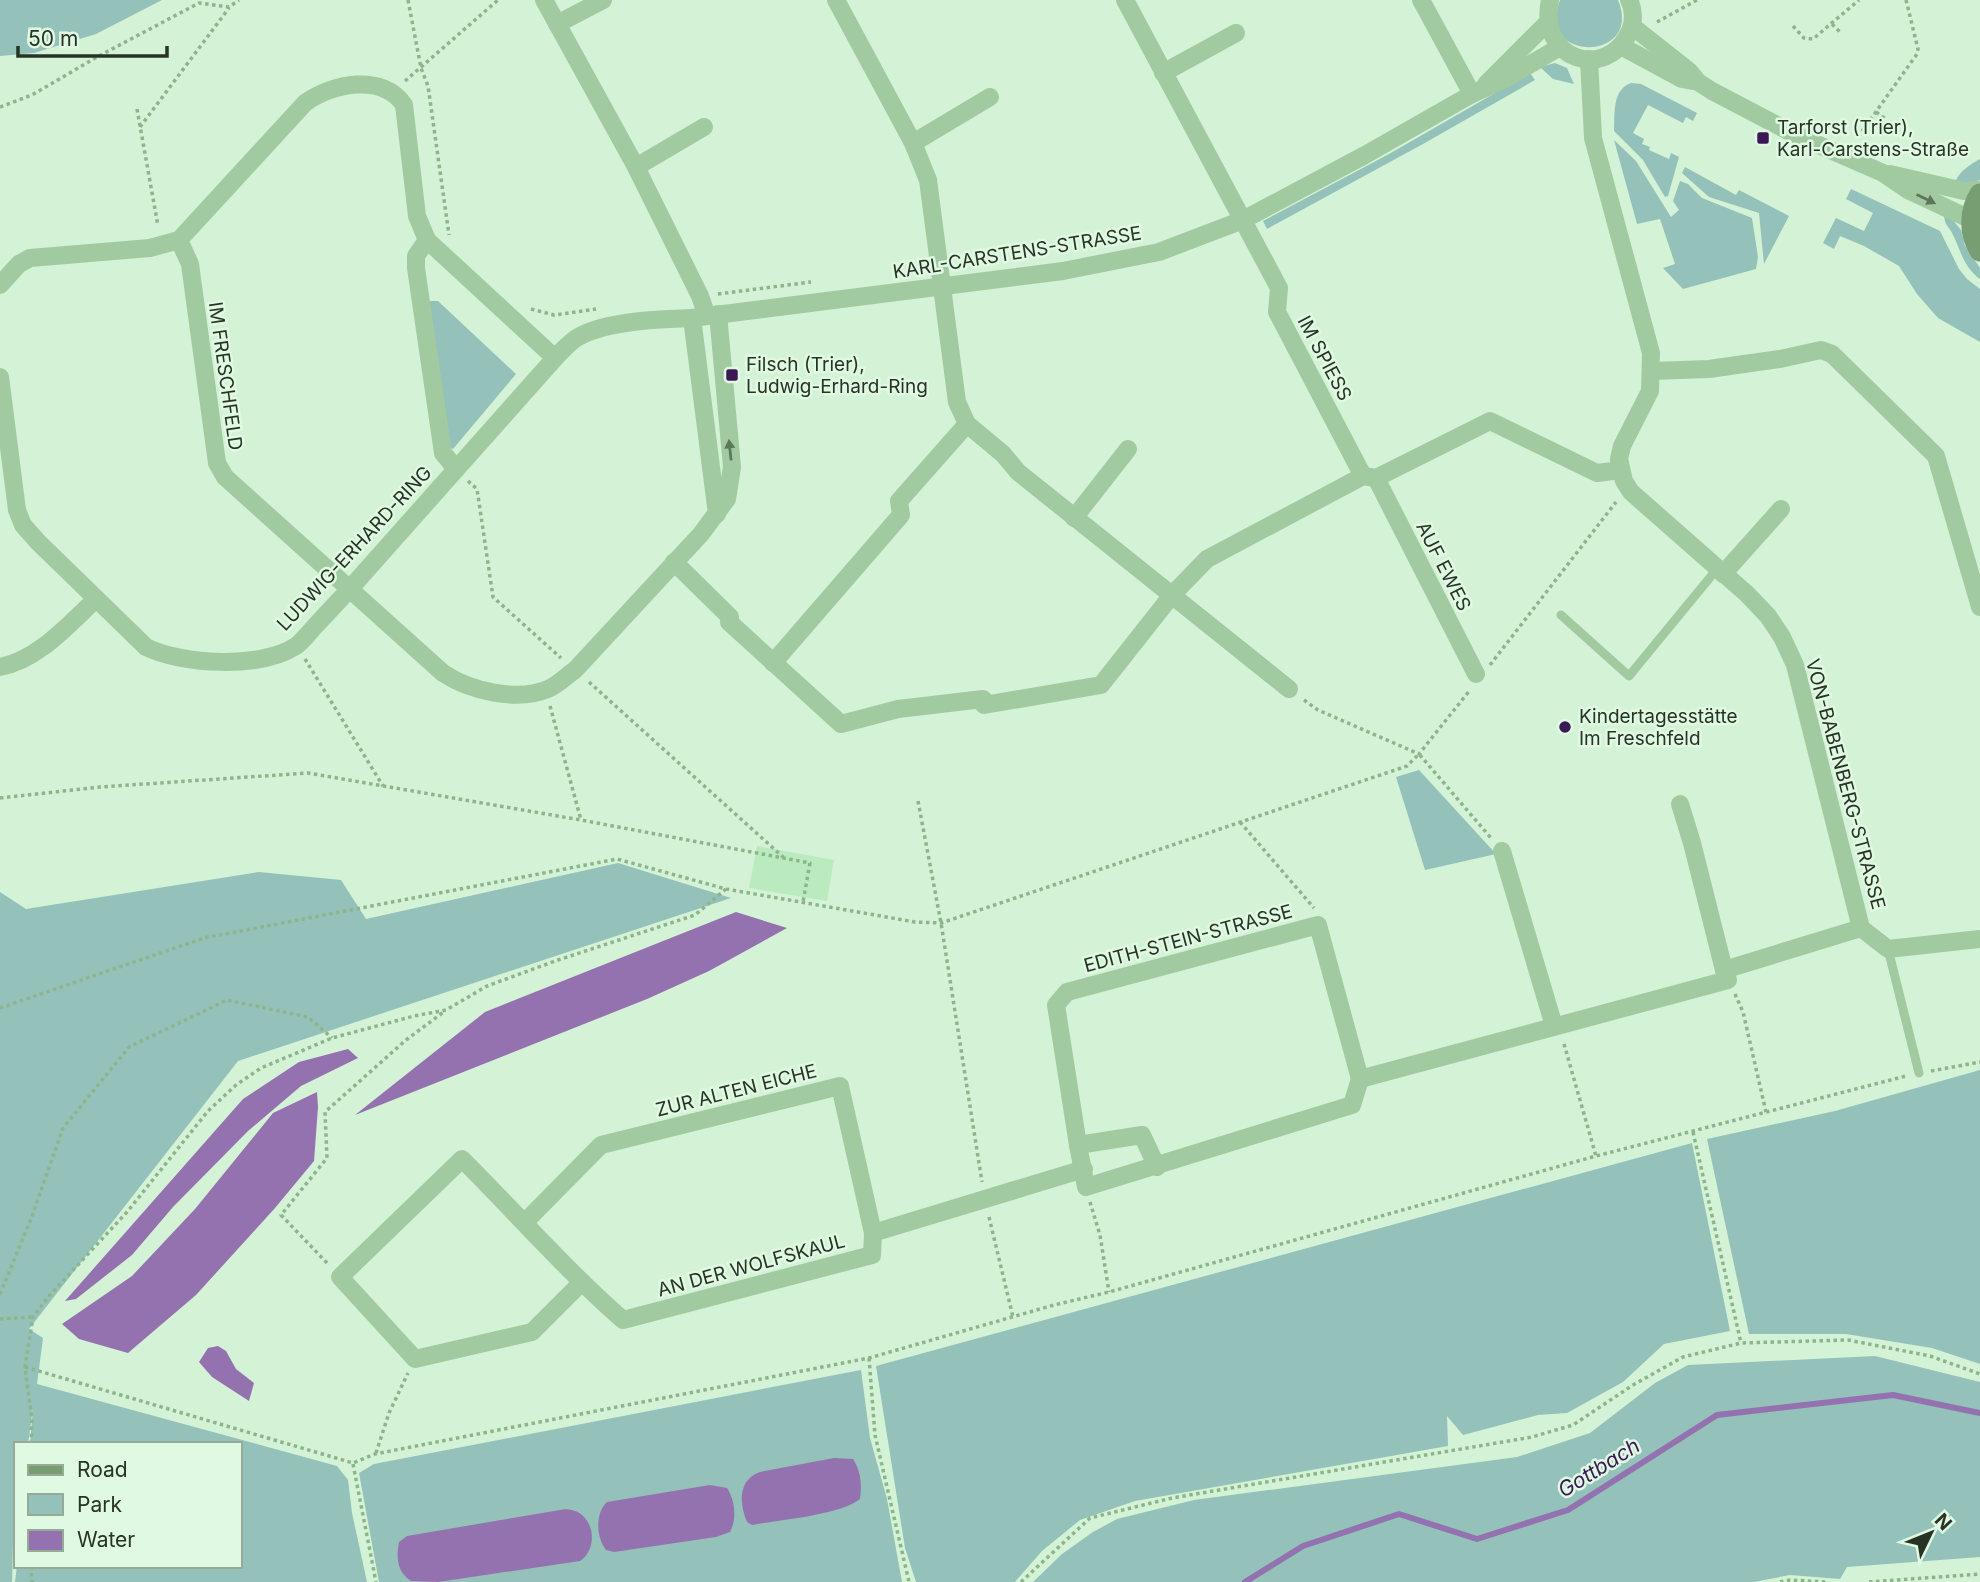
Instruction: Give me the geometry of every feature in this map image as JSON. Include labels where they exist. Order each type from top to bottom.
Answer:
[{"type":"main road","points":[[1980,192],[1973,208],[1972,220],[1972,233],[1980,251]]},
{"type":"street","points":[[544,0],[636,167],[699,296],[706,316],[732,467],[727,499],[717,514],[575,670],[546,690]]},
{"type":"street","points":[[557,24],[603,0]]},
{"type":"street","points":[[836,0],[912,143],[928,180],[957,402],[967,424],[1003,454],[1018,472],[1289,689]]},
{"type":"street","name":"IM SPIESS","points":[[1125,0],[1279,288],[1277,312],[1370,477]]},
{"type":"street","points":[[1421,0],[1475,92]]},
{"type":"street","points":[[1550,0],[1547,23],[1553,39],[1560,47],[1577,57],[1589,59],[1602,57],[1621,46],[1632,26],[1632,6],[1629,0]]},
{"type":"street","name":"KARL-CARSTENS-STRASSE","points":[[1475,92],[1547,23]]},
{"type":"street","points":[[1632,26],[1689,71],[1698,82]]},
{"type":"street","points":[[1163,73],[1236,33]]},
{"type":"street","points":[[1621,46],[1682,79],[1698,82],[1796,135],[1883,173],[1908,190],[1972,220]]},
{"type":"street","name":"KARL-CARSTENS-STRASSE","points":[[651,319],[706,316],[942,287],[1114,262],[1158,252],[1243,220],[1560,47]]},
{"type":"street","points":[[674,562],[730,617],[729,622],[841,724],[898,709],[983,699],[984,705],[1101,685],[1172,595],[1207,559],[1370,477],[1490,421],[1597,472],[1620,470],[1622,446],[1650,391],[1651,354],[1592,138],[1589,59]]},
{"type":"street","points":[[0,285],[19,264],[30,258],[161,246],[179,240],[293,115],[314,97],[326,91],[378,85],[392,92],[404,105],[416,216],[433,246],[555,358]]},
{"type":"street","points":[[912,143],[990,97]]},
{"type":"street","points":[[636,167],[704,127]]},
{"type":"street","points":[[1883,173],[1980,192]]},
{"type":"street","name":"IM FRESCHFELD","points":[[179,240],[190,264],[217,463],[225,477],[452,679],[468,686],[506,694],[546,690]]},
{"type":"street","name":"LUDWIG-ERHARD-RING","points":[[433,246],[416,256],[416,268],[443,453],[456,469]]},
{"type":"street","points":[[706,316],[717,514]]},
{"type":"street","name":"LUDWIG-ERHARD-RING","points":[[0,377],[17,510],[23,525],[146,647],[161,654],[187,659],[252,660],[274,656],[296,646],[555,358],[580,336],[598,329],[651,319]]},
{"type":"street","points":[[1652,371],[1719,367],[1780,359],[1821,350],[1832,354],[1936,456],[1980,607]]},
{"type":"street","points":[[773,663],[901,515],[899,501],[967,424]]},
{"type":"street","points":[[1074,518],[1128,449]]},
{"type":"street","name":"VON-BABENBERG-STRASSE","points":[[1360,1079],[1554,1027],[1726,975],[1861,928],[1795,665],[1782,637],[1747,594],[1631,492],[1620,470]]},
{"type":"street","name":"AUF EWES","points":[[1370,477],[1476,674]]},
{"type":"street","points":[[1720,572],[1781,509]]},
{"type":"street","points":[[0,667],[12,665],[46,644],[96,599]]},
{"type":"street","points":[[1680,804],[1726,975]]},
{"type":"street","points":[[1502,851],[1554,1027]]},
{"type":"street","name":"EDITH-STEIN-STRASSE","points":[[1078,1144],[1056,1004],[1067,992],[1318,925],[1360,1079]]},
{"type":"street","points":[[1861,928],[1888,949],[1980,939]]},
{"type":"street","points":[[1157,1167],[1142,1136],[1078,1144],[1086,1187],[1157,1167],[1352,1105],[1360,1079]]},
{"type":"street","name":"ZUR ALTEN EICHE","points":[[525,1222],[601,1145],[840,1086],[873,1233]]},
{"type":"street","name":"AN DER WOLFSKAUL","points":[[340,1277],[462,1159],[582,1283],[623,1320],[872,1255],[873,1233]]},
{"type":"street","points":[[873,1233],[1084,1169]]},
{"type":"street","points":[[340,1277],[415,1359],[532,1332],[582,1283]]},
{"type":"lane","points":[[1561,615],[1629,676],[1720,572]]},
{"type":"lane","points":[[1888,949],[1919,1073]]},
{"type":"path","points":[[140,127],[229,7],[239,0]]},
{"type":"path","points":[[408,0],[421,68],[428,86],[450,235],[433,246]]},
{"type":"path","points":[[392,92],[498,0]]},
{"type":"path","points":[[1657,22],[1697,0]]},
{"type":"path","points":[[1793,26],[1804,38],[1813,39],[1859,0]]},
{"type":"path","points":[[1858,137],[1917,54],[1906,0]]},
{"type":"path","points":[[0,107],[32,95],[199,2],[229,7]]},
{"type":"path","points":[[1832,24],[1841,33]]},
{"type":"path","points":[[137,109],[161,246]]},
{"type":"path","points":[[1876,112],[1887,120]]},
{"type":"path","points":[[456,469],[477,489],[493,597],[785,858]]},
{"type":"path","points":[[296,646],[383,786]]},
{"type":"path","points":[[546,690],[582,820]]},
{"type":"path","points":[[0,1008],[204,938],[617,859],[726,889],[915,922],[941,923],[1407,766],[1419,754],[1502,851]]},
{"type":"path","points":[[0,798],[100,787],[307,773],[582,820],[810,863],[803,902]]},
{"type":"path","points":[[918,801],[941,923],[985,1199],[1013,1317]]},
{"type":"path","points":[[1240,822],[1314,907],[1318,925]]},
{"type":"path","points":[[340,1277],[281,1215],[327,1158],[325,1112],[406,1040],[446,1010],[487,986],[695,915],[726,889]]},
{"type":"path","points":[[1726,975],[1743,1012],[1767,1112]]},
{"type":"path","points":[[0,1294],[31,1219],[63,1128],[130,1047],[227,1000],[308,1017],[332,1038]]},
{"type":"path","points":[[31,1442],[32,1419],[25,1367],[33,1317],[48,1297],[127,1212],[208,1111],[236,1085],[261,1068],[332,1038],[446,1010]]},
{"type":"path","points":[[1554,1027],[1566,1047],[1596,1156]]},
{"type":"path","points":[[25,1367],[353,1463],[375,1454],[869,1358],[1596,1156],[1919,1073],[1980,1062]]},
{"type":"path","points":[[1693,1132],[1741,1343]]},
{"type":"path","points":[[1086,1187],[1100,1236],[1109,1292]]},
{"type":"path","points":[[0,1319],[33,1317]]},
{"type":"path","points":[[1021,1582],[1090,1518],[1172,1498],[1532,1437],[1573,1425],[1633,1385],[1683,1357],[1741,1343],[1848,1340],[1930,1356],[1980,1374]]},
{"type":"path","points":[[869,1358],[875,1435],[909,1582]]},
{"type":"path","points":[[375,1454],[388,1413],[415,1359]]},
{"type":"path","points":[[353,1463],[376,1582]]},
{"type":"path","points":[[1869,1582],[1980,1574]]},
{"type":"path","points":[[1780,1582],[1826,1582]]},
{"type":"green space","points":[[0,0],[162,0],[96,34],[34,53],[0,56]]},
{"type":"green space","points":[[1560,0],[1618,0],[1622,20],[1616,35],[1604,44],[1589,47],[1574,44],[1562,36],[1556,21]]},
{"type":"green space","points":[[1555,63],[1567,68],[1574,84],[1553,79],[1540,67]]},
{"type":"green space","points":[[1530,73],[1535,80],[1267,229],[1263,221],[1389,154]]},
{"type":"green space","points":[[1631,83],[1641,84],[1697,113],[1693,121],[1686,117],[1683,123],[1648,105],[1633,133],[1644,139],[1642,144],[1650,147],[1649,150],[1669,159],[1671,153],[1679,157],[1668,196],[1665,197],[1643,160],[1614,131],[1615,110],[1620,91]]},
{"type":"green space","points":[[1614,140],[1636,161],[1671,217],[1679,210],[1673,201],[1680,181],[1688,184],[1702,198],[1752,218],[1758,257],[1756,269],[1683,289],[1663,268],[1675,264],[1660,219],[1637,224]]},
{"type":"green space","points":[[1980,159],[1980,180],[1955,182],[1965,169]]},
{"type":"green space","points":[[1685,167],[1736,195],[1739,190],[1789,216],[1764,264],[1759,213],[1709,197],[1682,173]]},
{"type":"green space","points":[[1851,189],[1940,231],[1959,269],[1980,289],[1980,342],[1938,318],[1917,294],[1899,266],[1840,236],[1834,249],[1823,243],[1836,218],[1864,231],[1873,213],[1846,199]]},
{"type":"green space","points":[[1944,216],[1952,219],[1961,230],[1965,246],[1980,268],[1980,279],[1966,263]]},
{"type":"green space","points":[[427,301],[438,301],[516,374],[453,449],[447,446]]},
{"type":"green space","points":[[1419,770],[1496,854],[1425,870],[1396,777]]},
{"type":"green space","points":[[618,863],[731,898],[238,1061],[29,1329],[43,1338],[37,1384],[337,1466],[348,1480],[352,1513],[367,1582],[15,1582],[17,1568],[242,1568],[242,1442],[30,1442],[33,1408],[28,1442],[14,1442],[12,1582],[0,1582],[0,892],[26,909],[259,872],[341,880],[366,919]]},
{"type":"green space","points":[[1980,1070],[1980,1364],[1932,1348],[1846,1334],[1749,1334],[1707,1139],[1835,1111]]},
{"type":"green space","points":[[1692,1143],[1730,1331],[1664,1344],[1623,1382],[1567,1413],[1538,1415],[1463,1435],[1447,1416],[1448,1446],[1135,1501],[1080,1520],[1042,1551],[1015,1582],[916,1582],[905,1548],[876,1366]]},
{"type":"green space","points":[[1875,1356],[1980,1382],[1980,1557],[1847,1567],[1840,1579],[1790,1575],[1754,1582],[1033,1582],[1062,1554],[1117,1519],[1194,1500],[1517,1457],[1590,1433],[1655,1383],[1688,1365]]},
{"type":"green space","points":[[861,1370],[870,1438],[887,1499],[902,1582],[379,1582],[359,1473],[374,1464]]},
{"type":"shaded area","points":[[757,846],[834,860],[827,901],[749,888]]},
{"type":"water","points":[[736,912],[787,928],[709,971],[647,999],[355,1115],[485,1012]]},
{"type":"water","points":[[348,1049],[358,1058],[301,1086],[248,1131],[173,1207],[132,1255],[76,1299],[65,1301],[243,1099],[299,1062]]},
{"type":"water","points":[[317,1092],[314,1161],[196,1295],[128,1353],[79,1339],[62,1324],[132,1276],[195,1209],[273,1113]]},
{"type":"water","points":[[218,1346],[226,1351],[236,1369],[254,1383],[249,1401],[212,1377],[199,1362],[208,1348]]},
{"type":"water","points":[[834,1458],[853,1459],[860,1478],[860,1499],[851,1505],[809,1516],[752,1525],[747,1522],[742,1493],[744,1486],[753,1476],[760,1472]]},
{"type":"water","points":[[710,1485],[727,1488],[730,1493],[734,1516],[730,1532],[716,1537],[614,1552],[606,1550],[603,1545],[599,1519],[607,1502]]},
{"type":"water","points":[[566,1509],[582,1515],[590,1526],[591,1545],[580,1561],[438,1582],[411,1581],[400,1569],[399,1542],[407,1536]]},
{"type":"waterway","name":"Gottbach","points":[[1245,1582],[1303,1546],[1399,1514],[1477,1539],[1568,1510],[1717,1415],[1893,1395],[1980,1413]]},
{"type":"place","name":"Tarforst (Trier), Karl-Carstens-Straße","points":[[1763,138]]},
{"type":"place","name":"Filsch (Trier), Ludwig-Erhard-Ring","points":[[732,375]]},
{"type":"place","name":"Kindertagesstätte Im Freschfeld","points":[[1565,727]]}]
